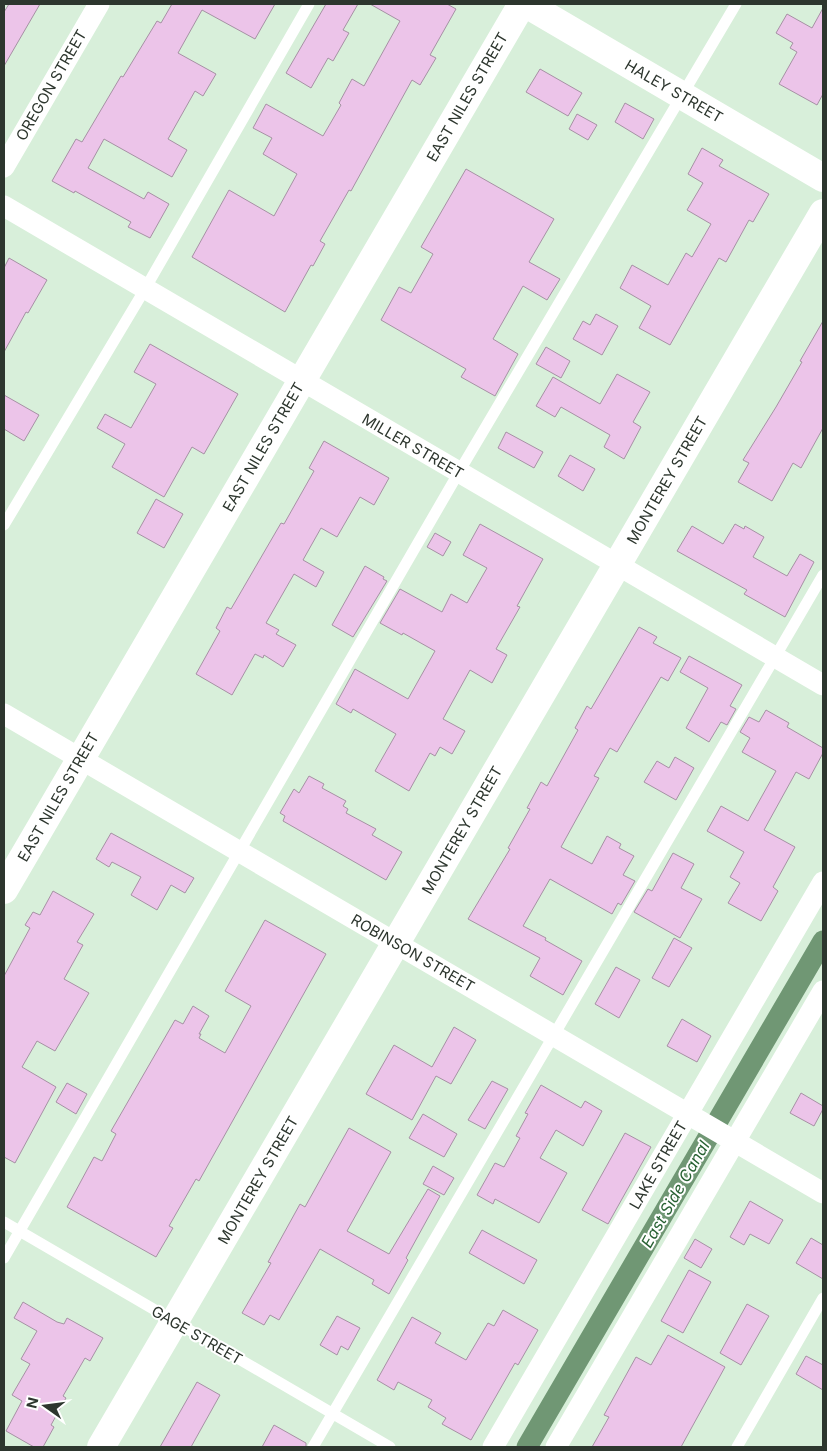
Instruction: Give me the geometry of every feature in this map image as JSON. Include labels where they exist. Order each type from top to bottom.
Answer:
[{"type":"main road","name":"HALEY STREET","points":[[524,4],[823,178]]},
{"type":"main road","name":"EAST NILES STREET","points":[[4,890],[524,4]]},
{"type":"main road","name":"MONTEREY STREET","points":[[101,1447],[823,212]]},
{"type":"street","name":"OREGON STREET","points":[[4,167],[99,4]]},
{"type":"street","name":"MILLER STREET","points":[[4,206],[823,686]]},
{"type":"street","name":"ROBINSON STREET","points":[[4,714],[823,1193]]},
{"type":"street","name":"LAKE STREET","points":[[493,1447],[823,882]]},
{"type":"street","points":[[556,1447],[823,991]]},
{"type":"lane","points":[[4,525],[145,289],[309,4]]},
{"type":"lane","points":[[4,1258],[459,472],[736,4]]},
{"type":"lane","points":[[313,1447],[823,574]]},
{"type":"lane","name":"GAGE STREET","points":[[4,1222],[390,1447]]},
{"type":"lane","points":[[737,1447],[823,1298]]},
{"type":"building","points":[[9,4],[40,4],[4,66],[4,12]]},
{"type":"building","points":[[172,4],[275,4],[255,39],[202,10],[178,53],[216,74],[203,96],[195,91],[168,139],[187,150],[172,177],[104,139],[88,168],[144,199],[148,192],[169,204],[150,238],[128,227],[131,222],[75,191],[74,193],[52,181],[76,139],[82,142],[121,76],[123,77],[157,21],[161,23]]},
{"type":"building","points":[[326,4],[358,4],[343,30],[349,33],[333,61],[328,58],[311,88],[286,73]]},
{"type":"building","points":[[370,4],[447,4],[456,9],[430,55],[436,58],[420,85],[412,80],[351,191],[349,190],[320,241],[325,244],[285,312],[192,257],[229,190],[274,216],[297,174],[263,154],[272,138],[253,128],[266,104],[323,136],[341,105],[339,103],[352,79],[364,86],[400,21]]},
{"type":"building","points":[[823,8],[823,94],[817,105],[779,84],[797,52],[790,48],[793,43],[776,33],[787,14],[812,28]]},
{"type":"building","points":[[540,69],[582,93],[568,116],[526,92]]},
{"type":"building","points":[[625,103],[654,119],[643,139],[615,122]]},
{"type":"building","points":[[577,114],[597,125],[588,140],[569,129]]},
{"type":"building","points":[[702,148],[723,160],[719,166],[769,194],[753,222],[749,220],[726,262],[719,258],[670,345],[639,328],[651,306],[620,288],[632,265],[668,285],[686,253],[692,257],[711,224],[687,210],[703,183],[688,174]]},
{"type":"building","points":[[466,169],[554,219],[529,262],[560,279],[547,300],[523,286],[493,339],[518,354],[495,396],[461,377],[466,369],[381,320],[399,287],[411,293],[433,254],[421,247]]},
{"type":"building","points":[[9,258],[47,280],[28,313],[26,312],[4,352],[4,268]]},
{"type":"building","points":[[596,314],[618,326],[602,355],[573,339],[583,321],[590,325]]},
{"type":"building","points":[[823,321],[823,428],[801,468],[793,463],[772,501],[738,482],[749,463],[743,460],[802,362],[800,361]]},
{"type":"building","points":[[150,344],[238,394],[204,454],[192,447],[164,497],[112,467],[125,444],[97,428],[105,414],[131,428],[156,384],[134,372]]},
{"type":"building","points":[[546,347],[570,361],[561,378],[536,364]]},
{"type":"building","points":[[617,374],[650,392],[633,422],[641,427],[624,459],[604,447],[610,435],[561,407],[555,417],[536,406],[553,377],[600,404]]},
{"type":"building","points":[[4,395],[39,415],[24,441],[4,429]]},
{"type":"building","points":[[506,432],[543,452],[534,468],[498,448]]},
{"type":"building","points":[[324,441],[389,478],[374,505],[360,497],[337,537],[321,528],[303,560],[324,572],[316,587],[294,574],[266,623],[279,630],[276,634],[296,645],[283,667],[264,655],[263,658],[255,654],[232,695],[196,674],[220,631],[216,628],[227,607],[231,609],[281,523],[284,524],[314,471],[309,468]]},
{"type":"building","points":[[570,455],[595,469],[583,491],[558,476]]},
{"type":"building","points":[[156,499],[183,514],[164,548],[137,533]]},
{"type":"building","points":[[480,524],[543,559],[517,606],[520,607],[496,649],[507,655],[492,683],[470,670],[443,719],[465,731],[452,754],[440,747],[435,756],[430,753],[409,791],[375,771],[396,734],[353,709],[351,713],[336,704],[355,669],[408,699],[435,651],[403,633],[402,635],[380,623],[400,589],[442,612],[451,594],[467,603],[487,568],[463,555]]},
{"type":"building","points":[[735,524],[744,529],[745,526],[764,537],[753,557],[787,576],[800,554],[814,562],[785,617],[744,594],[747,590],[677,551],[692,526],[723,544]]},
{"type":"building","points":[[435,533],[451,542],[443,556],[427,547]]},
{"type":"building","points":[[365,566],[384,577],[383,579],[387,581],[353,637],[332,625]]},
{"type":"building","points":[[639,627],[657,637],[653,643],[681,658],[668,681],[661,677],[617,752],[610,748],[594,776],[599,778],[561,847],[592,864],[607,836],[621,844],[619,848],[634,856],[623,875],[635,881],[621,905],[618,903],[612,914],[550,879],[523,926],[582,961],[563,995],[530,976],[540,958],[468,919],[510,849],[508,848],[530,809],[527,808],[541,782],[547,786],[578,730],[575,728],[587,706],[591,709]]},
{"type":"building","points":[[689,656],[742,685],[730,706],[736,709],[727,725],[721,722],[709,742],[686,728],[708,688],[680,672]]},
{"type":"building","points":[[766,710],[789,723],[787,727],[823,748],[823,753],[809,779],[796,772],[764,830],[795,847],[773,887],[778,891],[761,921],[728,903],[740,883],[730,877],[744,852],[707,831],[721,806],[748,821],[776,771],[742,752],[750,738],[740,732],[749,717],[759,722]]},
{"type":"building","points":[[675,757],[694,768],[676,800],[644,782],[657,761],[669,768]]},
{"type":"building","points":[[309,776],[324,784],[322,788],[346,801],[343,806],[348,809],[346,813],[376,829],[372,835],[402,852],[386,880],[283,821],[285,816],[280,813],[294,789],[299,793]]},
{"type":"building","points":[[111,833],[194,878],[185,893],[171,885],[157,910],[131,895],[141,877],[112,862],[109,867],[96,859]]},
{"type":"building","points":[[673,853],[694,864],[681,888],[702,899],[680,938],[634,912],[648,889],[652,891]]},
{"type":"building","points":[[53,891],[94,914],[77,942],[83,945],[64,979],[89,993],[55,1051],[37,1041],[22,1067],[56,1087],[15,1163],[4,1157],[4,976],[30,928],[25,925],[33,912],[40,915]]},
{"type":"building","points":[[265,920],[326,954],[199,1181],[196,1179],[169,1226],[173,1228],[156,1257],[67,1207],[94,1157],[102,1161],[116,1134],[111,1131],[175,1020],[183,1024],[193,1006],[209,1016],[199,1034],[201,1034],[199,1038],[225,1053],[251,1006],[225,991]]},
{"type":"building","points":[[674,938],[692,948],[669,987],[652,978]]},
{"type":"building","points":[[616,967],[640,980],[619,1018],[595,1004]]},
{"type":"building","points":[[682,1019],[711,1036],[697,1062],[667,1046]]},
{"type":"building","points":[[454,1027],[476,1040],[451,1084],[436,1076],[412,1120],[366,1094],[394,1045],[432,1067]]},
{"type":"building","points":[[492,1081],[508,1089],[485,1129],[468,1120]]},
{"type":"building","points":[[67,1083],[87,1094],[76,1114],[56,1102]]},
{"type":"building","points":[[541,1085],[581,1108],[585,1101],[602,1111],[583,1146],[556,1130],[540,1158],[567,1173],[539,1223],[495,1199],[493,1204],[477,1195],[495,1163],[504,1167],[520,1138],[516,1136],[528,1114],[525,1113]]},
{"type":"building","points":[[801,1093],[823,1106],[814,1126],[790,1113]]},
{"type":"building","points":[[423,1114],[457,1134],[444,1157],[409,1138]]},
{"type":"building","points":[[349,1128],[391,1152],[347,1231],[389,1254],[428,1189],[440,1196],[406,1258],[408,1260],[389,1294],[372,1284],[374,1280],[320,1249],[279,1320],[270,1315],[264,1325],[242,1313],[271,1263],[268,1262],[300,1204],[305,1207]]},
{"type":"building","points":[[625,1133],[651,1147],[608,1224],[582,1210]]},
{"type":"building","points":[[433,1166],[454,1178],[444,1195],[423,1184]]},
{"type":"building","points":[[750,1201],[783,1220],[769,1244],[750,1234],[744,1245],[730,1237]]},
{"type":"building","points":[[482,1230],[537,1260],[524,1284],[469,1253]]},
{"type":"building","points":[[811,1238],[823,1245],[823,1279],[796,1263]]},
{"type":"building","points":[[695,1239],[712,1249],[701,1268],[684,1258]]},
{"type":"building","points":[[689,1270],[711,1282],[683,1333],[661,1321]]},
{"type":"building","points":[[23,1302],[57,1322],[64,1324],[67,1318],[103,1338],[90,1361],[85,1358],[63,1396],[66,1398],[51,1425],[54,1427],[43,1447],[34,1447],[6,1431],[22,1401],[12,1395],[30,1364],[21,1359],[37,1331],[14,1318]]},
{"type":"building","points":[[747,1304],[769,1316],[741,1365],[720,1353]]},
{"type":"building","points":[[503,1310],[538,1330],[518,1365],[515,1363],[471,1440],[442,1424],[446,1418],[428,1407],[432,1400],[398,1382],[394,1390],[377,1380],[412,1317],[441,1333],[435,1343],[466,1360],[488,1323],[494,1326]]},
{"type":"building","points":[[337,1316],[360,1328],[348,1350],[341,1346],[337,1355],[320,1345]]},
{"type":"building","points":[[668,1335],[725,1367],[681,1447],[592,1447],[609,1417],[604,1415],[636,1357],[651,1365]]},
{"type":"building","points":[[806,1356],[823,1365],[823,1390],[796,1374]]},
{"type":"building","points":[[197,1382],[220,1395],[191,1447],[160,1447]]},
{"type":"building","points":[[274,1425],[306,1443],[306,1447],[262,1447]]},
{"type":"waterway","name":"East Side Canal","points":[[527,1447],[823,941]]}]
